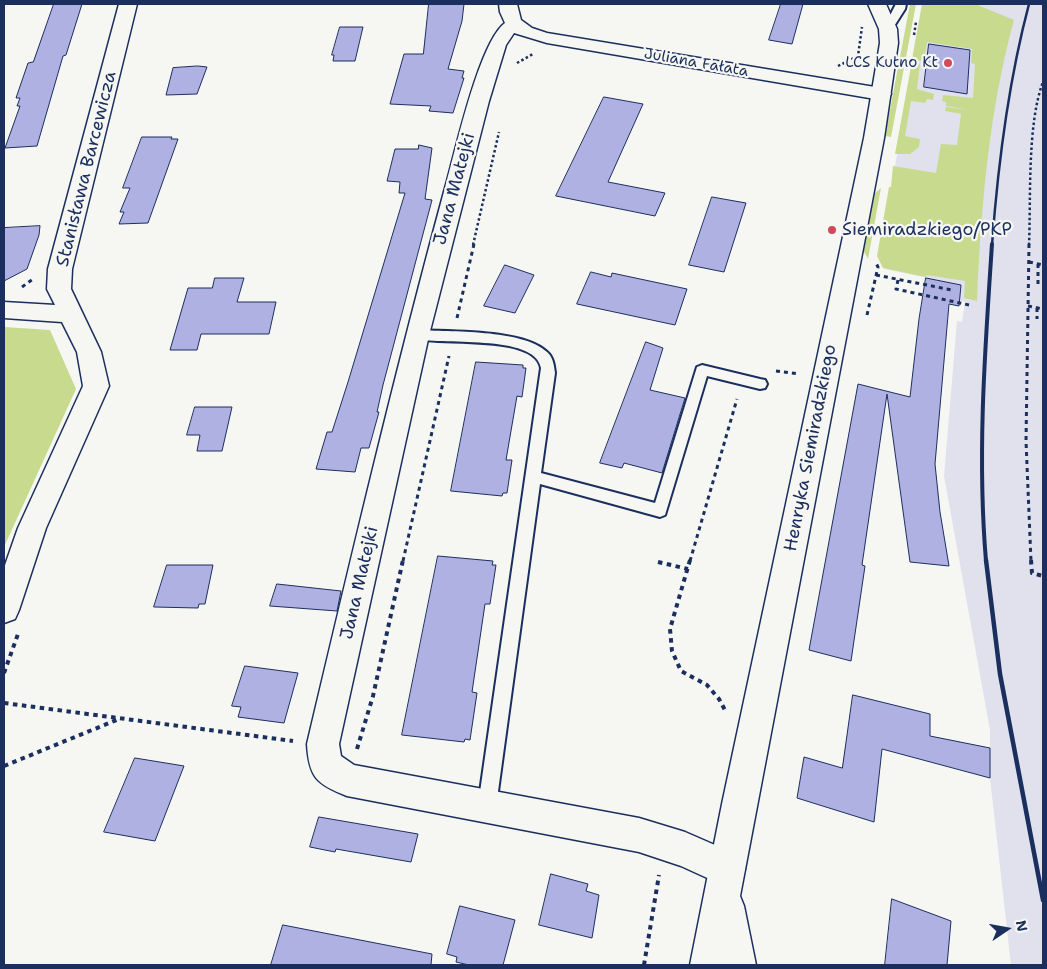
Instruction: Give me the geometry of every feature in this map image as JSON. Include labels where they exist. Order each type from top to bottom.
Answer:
[{"type":"street","name":"Stanisława Barcewicza","points":[[4,610],[32,528],[96,386],[89,352],[59,289],[60,269],[128,4]]},
{"type":"street","name":"Henryka Siemiradzkiego","points":[[708,965],[874,138],[889,43],[888,29],[877,4]]},
{"type":"street","name":"Juliana Fałata","points":[[511,14],[532,34],[881,94]]},
{"type":"street","name":"Jana Matejki","points":[[511,14],[505,31],[497,45],[479,101],[417,335],[323,744],[325,765],[347,780],[639,835],[685,850],[725,881]]},
{"type":"street","points":[[4,310],[72,314]]},
{"type":"street","name":"Henryka Siemiradzkiego","points":[[725,881],[736,965]]},
{"type":"lane","points":[[888,29],[901,4]]},
{"type":"lane","points":[[417,335],[518,342],[529,346],[544,356],[547,363],[548,373],[488,806]]},
{"type":"lane","points":[[534,477],[660,511],[702,370],[760,384]]},
{"type":"path","points":[[831,67],[838,66],[858,56],[862,22]]},
{"type":"path","points":[[514,67],[528,55],[540,52],[559,52],[564,40]]},
{"type":"path","points":[[1043,82],[1033,147],[1025,437],[1032,573],[1043,576]]},
{"type":"path","points":[[356,752],[374,696],[499,132]]},
{"type":"path","points":[[1029,262],[1043,265]]},
{"type":"path","points":[[1038,264],[1038,288]]},
{"type":"path","points":[[876,275],[952,290]]},
{"type":"path","points":[[898,280],[896,289],[969,306]]},
{"type":"path","points":[[1028,306],[1043,309]]},
{"type":"path","points":[[1036,319],[1037,308]]},
{"type":"path","points":[[731,720],[719,699],[707,685],[681,671],[672,651],[670,629],[742,385],[745,380],[754,374],[769,370],[802,373]]},
{"type":"path","points":[[658,562],[688,569]]},
{"type":"path","points":[[4,703],[298,742]]},
{"type":"path","points":[[4,766],[119,719]]},
{"type":"shaded area","points":[[925,4],[1043,4],[1043,965],[1011,965],[990,778],[990,730],[944,476],[957,321],[962,322],[965,302],[959,300],[961,285],[885,269],[895,166]]},
{"type":"green space","points":[[910,4],[916,4],[891,137],[885,136]]},
{"type":"green space","points":[[922,4],[975,4],[1014,20],[1005,54],[992,124],[981,230],[977,301],[964,298],[965,281],[927,275],[926,277],[883,268],[877,256],[889,187],[891,187],[893,166],[936,173],[941,144],[957,145],[961,114],[945,111],[946,107],[969,110],[946,106],[946,102],[942,101],[943,95],[973,98],[975,64],[971,63],[972,49],[927,42],[924,61],[912,59]]},
{"type":"green space","points":[[912,61],[920,64],[917,89],[934,94],[933,100],[927,99],[925,103],[911,101],[905,136],[920,139],[919,147],[910,154],[895,154]]},
{"type":"green space","points":[[881,188],[868,259],[863,250],[874,194]]},
{"type":"green space","points":[[4,327],[50,330],[76,389],[4,547]]},
{"type":"building","points":[[54,4],[82,4],[66,55],[63,56],[37,146],[5,148],[20,106],[17,106],[20,98],[16,98],[28,63],[33,62]]},
{"type":"building","points":[[429,4],[464,4],[462,21],[448,69],[464,71],[462,78],[464,78],[453,113],[429,111],[431,106],[390,104],[404,54],[423,54]]},
{"type":"building","points":[[781,4],[803,4],[792,44],[769,40]]},
{"type":"building","points":[[340,27],[363,27],[355,61],[333,61],[334,55],[332,55]]},
{"type":"building","name":"LCS Kutno Kt","points":[[929,44],[970,50],[967,94],[924,87]]},
{"type":"building","points":[[207,67],[197,94],[166,95],[173,68]]},
{"type":"building","points":[[604,97],[643,104],[608,182],[665,193],[655,216],[556,196]]},
{"type":"building","points":[[142,137],[172,137],[171,139],[178,139],[148,223],[119,224],[124,212],[120,212],[130,188],[123,188]]},
{"type":"building","points":[[419,145],[432,148],[425,199],[432,200],[383,385],[377,412],[379,412],[369,448],[361,448],[355,472],[316,469],[327,432],[332,432],[405,193],[399,193],[400,182],[387,181],[395,149],[418,149]]},
{"type":"building","points":[[712,197],[746,203],[724,272],[689,265]]},
{"type":"building","points":[[40,226],[39,235],[27,269],[4,281],[4,228]]},
{"type":"building","points":[[505,265],[534,275],[515,313],[484,306]]},
{"type":"building","points":[[591,272],[611,277],[612,273],[687,289],[675,325],[577,304]]},
{"type":"building","points":[[215,278],[244,278],[237,302],[276,302],[269,334],[201,334],[197,350],[170,350],[188,288],[212,288]]},
{"type":"building","points":[[926,278],[961,285],[959,306],[949,304],[935,464],[940,512],[949,566],[910,562],[887,394],[862,565],[865,566],[851,661],[809,650],[858,384],[910,397]]},
{"type":"building","points":[[646,342],[663,348],[650,390],[685,398],[662,473],[624,463],[622,468],[600,463]]},
{"type":"building","points":[[476,362],[523,365],[523,368],[526,368],[522,397],[517,396],[506,460],[512,460],[507,493],[503,493],[502,496],[451,491]]},
{"type":"building","points":[[195,407],[232,407],[222,451],[197,451],[200,435],[187,435]]},
{"type":"building","points":[[438,556],[493,561],[492,565],[496,565],[490,604],[485,604],[472,692],[477,693],[470,740],[465,739],[464,742],[402,735]]},
{"type":"building","points":[[167,565],[213,565],[205,604],[199,604],[198,608],[154,607]]},
{"type":"building","points":[[277,584],[341,591],[337,611],[270,606]]},
{"type":"building","points":[[245,666],[298,673],[284,723],[238,717],[241,707],[232,706]]},
{"type":"building","points":[[853,695],[930,714],[930,736],[990,748],[990,778],[882,749],[874,822],[797,798],[804,757],[842,768]]},
{"type":"building","points":[[135,758],[184,766],[155,841],[104,832]]},
{"type":"building","points":[[319,817],[418,834],[411,862],[336,849],[335,852],[310,847]]},
{"type":"building","points":[[551,874],[588,884],[586,891],[599,895],[592,938],[539,925]]},
{"type":"building","points":[[892,899],[951,921],[947,965],[885,965]]},
{"type":"building","points":[[460,906],[515,920],[503,965],[469,965],[456,962],[457,957],[447,954]]},
{"type":"building","points":[[283,925],[432,954],[431,965],[271,965]]},
{"type":"railway","points":[[992,245],[1005,123],[1015,63],[1029,4]]},
{"type":"railway","points":[[986,561],[983,522],[982,442],[992,244]]},
{"type":"railway","points":[[986,560],[1000,674],[1043,900]]},
{"type":"place","name":"LCS Kutno Kt","points":[[948,63]]},
{"type":"place","name":"Siemiradzkiego/PKP","points":[[832,230]]}]
